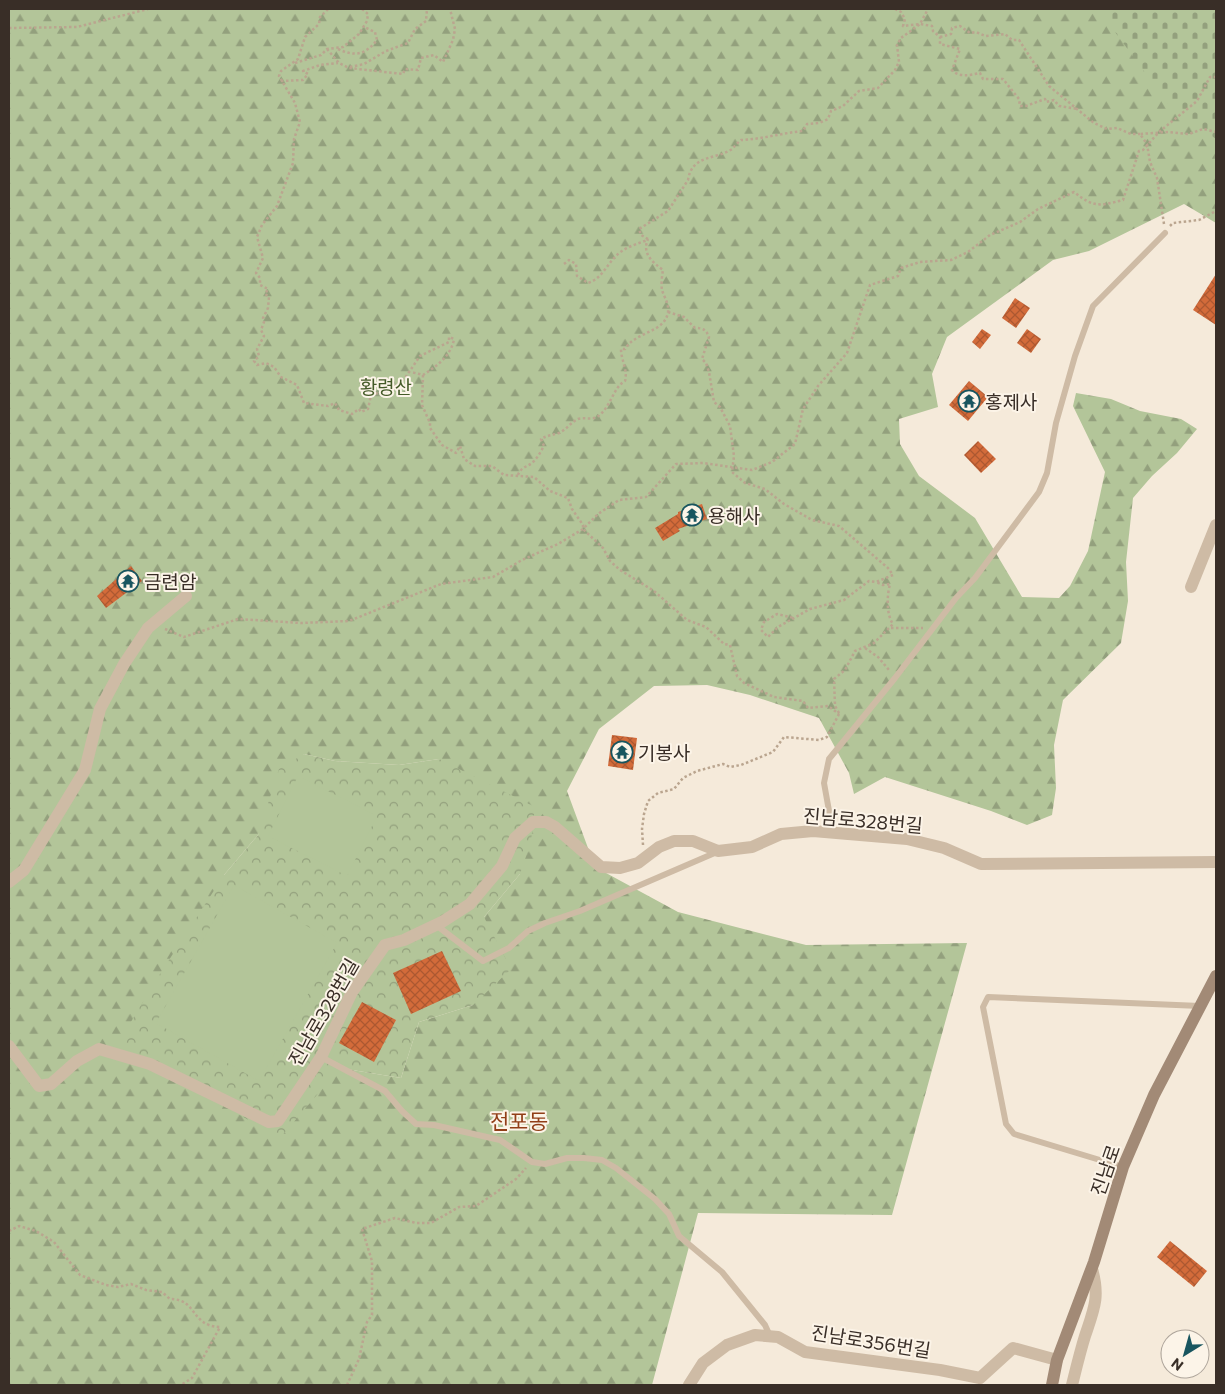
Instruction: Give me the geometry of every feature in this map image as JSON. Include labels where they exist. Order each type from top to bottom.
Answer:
[{"type":"street","points":[[1191,586],[1216,525]]},
{"type":"street","points":[[9,882],[24,870],[85,770],[100,709],[124,664],[152,624],[186,596]]},
{"type":"street","name":"진남로328번길","points":[[9,1046],[39,1086],[51,1084],[77,1061],[99,1049],[150,1064],[269,1122],[278,1121],[321,1057],[352,992],[385,946],[404,940],[436,925],[470,904],[502,866],[514,838],[534,822],[546,822],[555,827],[601,867],[620,868],[638,863],[659,847],[674,841],[693,841],[718,851],[752,847],[781,834],[812,832],[907,840],[944,848],[981,864],[1216,862]]},
{"type":"street","name":"진남로","points":[[1052,1385],[1057,1360],[1092,1269],[1123,1167],[1154,1094],[1216,976]]},
{"type":"street","points":[[1072,1385],[1084,1337],[1095,1309],[1097,1286],[1092,1269]]},
{"type":"street","name":"진남로356번길","points":[[689,1385],[703,1363],[727,1345],[755,1335],[778,1337],[805,1352],[940,1370],[980,1378],[1013,1348],[1057,1360]]},
{"type":"lane","points":[[833,833],[824,783],[829,759],[933,630],[956,598],[975,578],[1039,492],[1047,473],[1056,423],[1075,356],[1093,306],[1165,233]]},
{"type":"lane","points":[[436,925],[483,961],[509,948],[528,931],[545,923],[580,911],[718,851]]},
{"type":"lane","points":[[1123,1167],[1014,1134],[1006,1124],[983,1007],[988,997],[1200,1006]]},
{"type":"lane","points":[[321,1057],[385,1091],[416,1124],[434,1125],[500,1140],[532,1162],[545,1164],[567,1158],[584,1158],[602,1160],[616,1168],[656,1199],[668,1214],[679,1236],[722,1272],[765,1324],[770,1336]]},
{"type":"path","points":[[9,28],[76,28],[148,9]]},
{"type":"path","points":[[293,63],[302,51],[305,37],[319,24],[320,17],[328,9]]},
{"type":"path","points":[[338,49],[359,34],[367,21],[368,14],[362,9]]},
{"type":"path","points":[[349,68],[364,64],[408,43],[415,29],[426,21],[427,9]]},
{"type":"path","points":[[327,50],[339,63],[349,68],[396,74],[403,74],[406,69],[418,70],[422,58],[428,55],[434,55],[443,62],[453,40],[455,30],[450,9]]},
{"type":"path","points":[[895,9],[901,12],[905,19],[902,26],[920,24],[932,26],[933,31],[940,37],[940,44],[960,49],[952,70],[957,75],[966,76],[980,73],[983,80],[1003,79],[1019,99],[1020,106],[1045,100],[1046,102],[1054,100],[1059,106],[1078,109]]},
{"type":"path","points":[[648,239],[641,236],[639,229],[668,211],[689,176],[703,158],[732,148],[741,140],[774,136],[781,132],[803,132],[807,124],[818,123],[828,119],[832,111],[843,106],[858,92],[878,88],[895,70],[899,62],[897,46],[901,38],[920,24],[928,9]]},
{"type":"path","points":[[364,26],[375,32],[377,40],[368,51],[357,55],[338,49],[327,50],[321,55],[293,63],[281,71],[279,76],[294,103],[300,122],[294,140],[292,163],[277,206],[262,225],[258,238],[263,258],[256,273],[260,278],[260,285],[268,289],[265,294],[270,297],[261,330],[264,336],[257,349],[259,356],[254,360],[257,366],[266,363],[274,367],[281,377],[297,385],[304,403],[328,406],[335,404],[339,410],[352,414],[359,409],[361,412],[368,409],[371,396],[391,389],[410,372],[420,356],[449,342],[449,337],[454,339],[452,346],[441,363],[423,375],[410,372]]},
{"type":"path","points":[[940,37],[951,34],[952,28],[960,26],[970,33],[976,32],[985,36],[1005,34],[1012,40],[1019,40],[1050,86],[1094,123],[1107,129],[1117,128],[1131,134],[1147,136],[1159,132],[1189,134],[1204,129],[1216,132]]},
{"type":"path","points":[[282,81],[303,80],[308,74],[303,71],[320,64],[339,63]]},
{"type":"path","points":[[152,624],[184,637],[238,619],[301,623],[349,621],[441,584],[493,576],[522,560],[558,544],[583,529],[598,514],[619,500],[646,498],[676,464],[703,463],[752,470],[772,462],[795,444],[803,409],[818,386],[847,353],[870,285],[898,276],[901,268],[914,264],[951,260],[968,252],[990,235],[1020,222],[1038,209],[1074,192],[1088,204],[1100,206],[1123,200],[1139,151],[1197,101],[1210,78],[1216,76]]},
{"type":"path","points":[[1140,134],[1147,146],[1150,162],[1157,178],[1165,233]]},
{"type":"path","points":[[1165,233],[1173,222],[1199,220],[1216,211]]},
{"type":"path","points":[[564,264],[569,260],[576,264],[577,276],[588,283],[594,281],[606,271],[623,250],[648,239]]},
{"type":"path","points":[[518,475],[526,465],[533,462],[544,446],[542,439],[551,433],[560,433],[575,420],[597,416],[604,409],[612,400],[620,384],[625,381],[627,373],[623,364],[621,349],[625,349],[636,337],[652,331],[665,322],[668,312],[666,297],[662,290],[662,270],[647,254],[645,247],[648,239]]},
{"type":"path","points":[[668,312],[684,317],[695,328],[703,328],[709,338],[702,359],[706,363],[709,372],[714,402],[720,407],[730,426],[734,456],[732,472],[745,484],[766,489],[784,504],[812,520],[839,526],[888,568],[893,575],[876,582]]},
{"type":"path","points":[[423,375],[422,405],[430,423],[430,428],[442,445],[456,453],[460,446],[464,459],[475,466],[492,466],[504,474],[534,477],[550,491],[568,498],[572,509],[583,525],[583,529],[603,548],[610,561],[620,570],[654,591],[687,620],[706,627],[724,644],[730,645],[737,676],[744,684],[774,697],[803,701],[808,708],[828,706],[840,714]]},
{"type":"path","points":[[794,618],[777,614],[764,622],[761,630],[768,636],[810,609],[844,600],[869,581],[882,585],[890,584],[887,594],[890,619],[893,624],[865,648],[855,651],[845,670],[834,679],[835,706],[840,714]]},
{"type":"path","points":[[889,628],[917,627],[933,630]]},
{"type":"path","points":[[865,648],[878,657],[895,678]]},
{"type":"path","points":[[638,863],[643,845],[644,814],[648,801],[658,793],[674,789],[683,778],[697,771],[722,764],[730,767],[741,765],[773,752],[784,737],[819,740],[827,737],[840,714]]},
{"type":"path","points":[[347,1385],[360,1359],[367,1322],[372,1315],[372,1261],[362,1229],[395,1218],[416,1223],[432,1223],[460,1207],[476,1206],[516,1179],[532,1162]]},
{"type":"path","points":[[9,1231],[18,1226],[36,1231],[54,1242],[80,1274],[106,1285],[118,1287],[131,1284],[146,1290],[162,1292],[170,1299],[177,1299],[188,1304],[200,1321],[208,1326],[220,1326],[192,1378],[181,1385]]},
{"type":"green space","name":"황령산","points":[[9,9],[1216,9],[1216,223],[1184,204],[1089,251],[1053,260],[947,337],[932,374],[938,407],[899,419],[900,444],[919,476],[975,518],[1022,597],[1059,598],[1070,586],[1088,551],[1105,472],[1073,406],[1076,393],[1111,399],[1140,411],[1181,419],[1197,429],[1177,453],[1152,476],[1133,498],[1126,562],[1128,601],[1121,643],[1063,700],[1054,745],[1056,788],[1052,815],[1027,825],[991,811],[885,777],[854,794],[849,773],[819,718],[750,695],[707,685],[654,686],[599,729],[567,791],[595,867],[678,912],[806,945],[967,943],[892,1215],[698,1213],[652,1385],[9,1385]],"holes":[[[304,754],[335,761],[399,765],[439,759],[520,874],[484,917],[473,1005],[419,1022],[401,1078],[340,1068],[224,875],[258,835]]]},
{"type":"green space","points":[[1098,9],[1216,9],[1216,139],[1169,105]]},
{"type":"green space","points":[[304,754],[335,761],[399,765],[439,759],[535,807],[531,841],[520,874],[484,917],[511,969],[473,1005],[419,1022],[401,1078],[340,1068],[280,1138],[117,1045],[158,977],[224,875],[258,835],[279,769]]},
{"type":"green space","points":[[298,776],[377,816],[347,876],[268,836]]},
{"type":"green space","points":[[234,885],[337,943],[259,1081],[156,1023]]},
{"type":"building","points":[[1216,274],[1216,325],[1193,310]]},
{"type":"building","points":[[1015,298],[1030,308],[1016,328],[1002,318]]},
{"type":"building","points":[[982,329],[991,335],[980,349],[972,342]]},
{"type":"building","points":[[1027,329],[1041,339],[1031,353],[1017,343]]},
{"type":"building","name":"홍제사","points":[[969,381],[988,397],[968,421],[949,405]]},
{"type":"building","points":[[978,441],[996,459],[981,473],[964,455]]},
{"type":"building","points":[[702,504],[707,519],[678,529],[680,531],[663,541],[655,528],[678,514],[678,512]]},
{"type":"building","points":[[131,566],[142,581],[106,608],[97,596]]},
{"type":"building","name":"기봉사","points":[[612,735],[637,738],[633,770],[608,766]]},
{"type":"building","points":[[442,951],[461,991],[411,1014],[393,973]]},
{"type":"building","points":[[362,1002],[396,1020],[374,1062],[339,1043]]},
{"type":"building","points":[[1170,1241],[1207,1271],[1194,1287],[1157,1257]]},
{"type":"place","name":"홍제사","points":[[969,401]]},
{"type":"place","name":"용해사","points":[[692,515]]},
{"type":"place","name":"금련암","points":[[128,581]]},
{"type":"place","name":"기봉사","points":[[622,752]]},
{"type":"district","name":"전포동","points":[[519,1120]]}]
